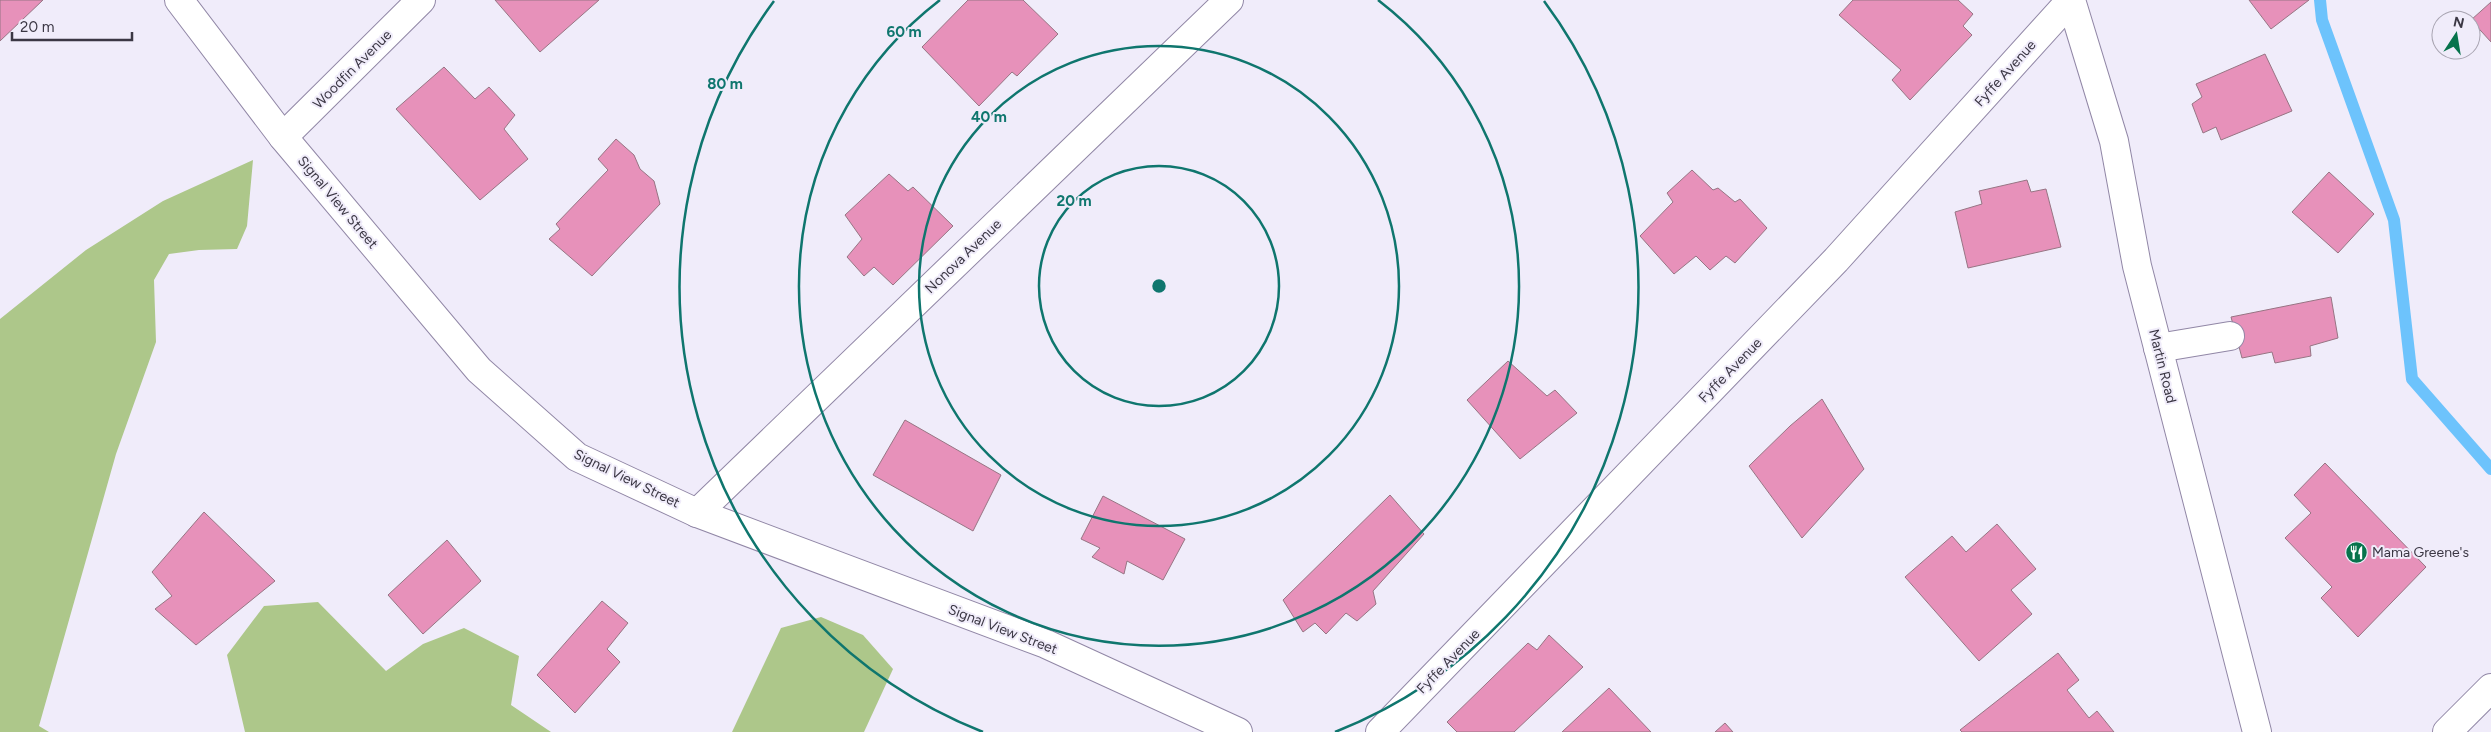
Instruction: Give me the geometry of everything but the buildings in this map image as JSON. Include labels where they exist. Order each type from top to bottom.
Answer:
[{"type":"street","name":"Signal View Street","points":[[179,0],[284,137],[479,370],[577,457],[698,513],[1046,644],[1238,732]]},
{"type":"street","name":"Woodfin Avenue","points":[[284,137],[421,0]]},
{"type":"street","name":"Nonova Avenue","points":[[698,513],[1230,0]]},
{"type":"street","name":"Martin Road","points":[[2071,0],[2114,141],[2137,266],[2258,732]]},
{"type":"street","name":"Fyffe Avenue","points":[[1380,732],[1836,260],[2071,0]]},
{"type":"street","points":[[2158,348],[2230,336]]},
{"type":"street","points":[[2447,732],[2491,688]]},
{"type":"green space","points":[[253,160],[247,226],[237,249],[199,250],[169,254],[154,280],[156,342],[116,454],[39,726],[49,732],[0,732],[0,319],[86,250],[163,201]]},
{"type":"green space","points":[[318,602],[386,671],[423,644],[464,628],[519,656],[511,705],[551,732],[245,732],[227,655],[264,606]]},
{"type":"green space","points":[[821,617],[863,635],[893,669],[864,732],[732,732],[781,628]]},
{"type":"waterway","points":[[2320,0],[2322,20],[2394,220],[2412,379],[2491,469]]},
{"type":"place","name":"Mama Greene's","points":[[2356,552]]}]
